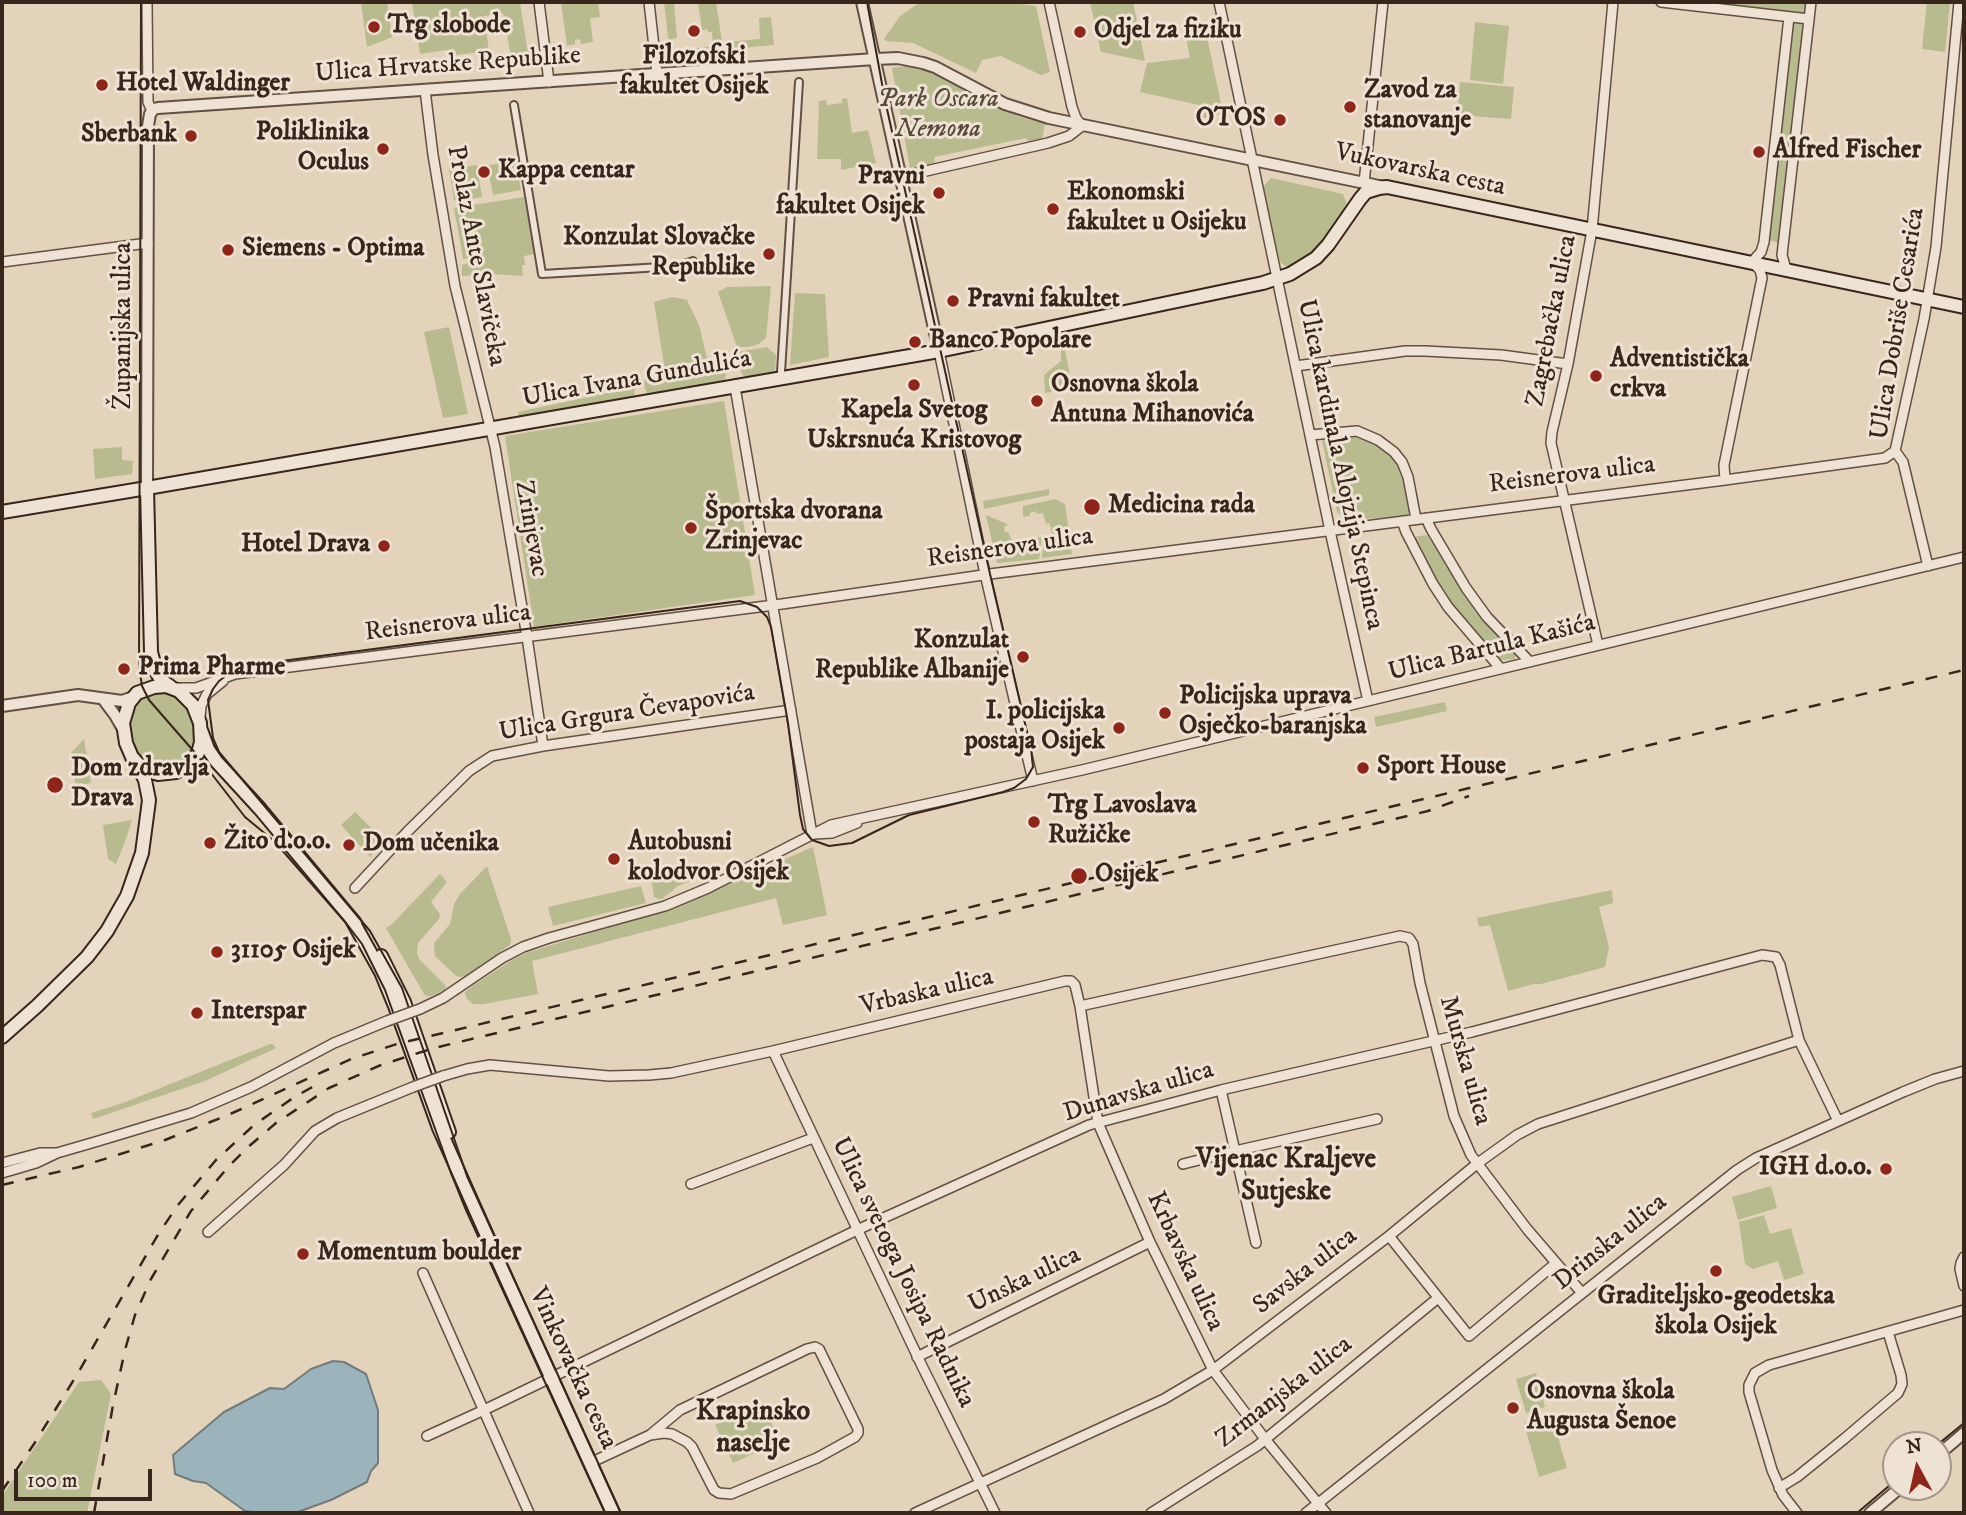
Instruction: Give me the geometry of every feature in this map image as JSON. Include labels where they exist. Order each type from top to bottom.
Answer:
[{"type":"main road","name":"Vukovarska cesta","points":[[1387,187],[1964,307]]},
{"type":"main road","name":"Ulica Ivana Gundulića","points":[[2,512],[939,351],[1278,278],[1299,269],[1321,253],[1366,192],[1387,187]]},
{"type":"main road","name":"Županijska ulica","points":[[147,488],[152,662],[159,676],[172,687]]},
{"type":"main road","name":"Županijska ulica","points":[[135,695],[146,676],[151,652]]},
{"type":"main road","points":[[2,1037],[87,957],[116,917],[127,896],[142,853],[149,800],[156,785],[186,766],[198,753],[201,742],[200,726],[195,710],[189,699],[172,687],[153,687],[135,695],[124,715],[123,729],[128,750],[143,777],[149,800]]},
{"type":"main road","name":"Vinkovačka cesta","points":[[200,726],[211,754],[351,918],[367,945],[389,992],[435,1117],[469,1196],[613,1513]]},
{"type":"main road","points":[[136,762],[147,771],[170,774]]},
{"type":"main road","points":[[186,766],[204,765],[229,774]]},
{"type":"street","name":"Županijska ulica","points":[[147,2],[148,102],[152,111],[148,118],[147,488]]},
{"type":"street","points":[[539,2],[549,82]]},
{"type":"street","points":[[649,2],[657,74]]},
{"type":"street","points":[[862,2],[985,575],[1033,781]]},
{"type":"street","points":[[900,177],[1048,143],[1069,136],[1082,126],[1072,107],[1049,2]]},
{"type":"street","points":[[1219,2],[1252,160]]},
{"type":"street","points":[[1364,183],[1383,2]]},
{"type":"street","name":"Zagrebačka ulica","points":[[1598,645],[1551,443],[1592,230],[1613,2]]},
{"type":"street","points":[[1661,2],[1809,19]]},
{"type":"street","points":[[1786,269],[1782,255],[1811,2]]},
{"type":"street","name":"Ulica Dobriše Cesarića","points":[[1928,566],[1903,462],[1895,451],[1928,299],[1936,247],[1959,2]]},
{"type":"street","points":[[1725,480],[1724,465],[1762,278],[1760,270],[1752,262],[1761,252],[1764,242],[1789,17]]},
{"type":"street","name":"Ulica Hrvatske Republike","points":[[152,111],[163,107],[875,58]]},
{"type":"street","name":"Vukovarska cesta","points":[[875,58],[898,58],[923,63],[945,71],[1022,111],[1082,126],[1387,187]]},
{"type":"street","points":[[780,372],[799,82]]},
{"type":"street","name":"Prolaz Ante Slavičeka","points":[[425,90],[455,286],[491,429]]},
{"type":"street","name":"Ulica Hrvatske Republike","points":[[514,105],[542,274],[679,266],[693,261]]},
{"type":"street","name":"Ulica kardinala Alojzija Stepinca","points":[[1252,160],[1368,701]]},
{"type":"street","points":[[2,261],[148,243]]},
{"type":"street","points":[[1296,366],[1425,351],[1501,355],[1568,364]]},
{"type":"street","points":[[735,387],[813,834]]},
{"type":"street","name":"Zrinjevac","points":[[491,429],[543,747]]},
{"type":"street","points":[[1310,435],[1357,431],[1378,440],[1394,452],[1408,477],[1416,519]]},
{"type":"street","name":"Reisnerova ulica","points":[[172,687],[196,688],[235,674],[1725,480],[1885,458],[1895,451]]},
{"type":"street","points":[[1426,518],[1466,588],[1488,617],[1530,662]]},
{"type":"street","points":[[1402,521],[1433,584],[1448,607],[1500,669]]},
{"type":"street","name":"Ulica Bartula Kašića","points":[[57,1153],[191,1113],[251,1087],[352,1035],[420,1009],[523,947],[665,906],[723,881],[831,825],[1033,781],[1964,557]]},
{"type":"street","points":[[200,726],[201,706],[207,694],[235,674]]},
{"type":"street","points":[[2,706],[78,695],[122,701],[135,695]]},
{"type":"street","points":[[103,699],[123,729]]},
{"type":"street","name":"Ulica Grgura Čevapovića","points":[[355,888],[474,766],[492,756],[791,710]]},
{"type":"street","name":"Murska ulica","points":[[1080,1006],[1400,936],[1409,938],[1413,944],[1420,983],[1454,1116],[1471,1155],[1527,1229],[1582,1293]]},
{"type":"street","name":"Dunavska ulica","points":[[427,1436],[857,1230],[1098,1123],[1220,1090],[1434,1041],[1762,955],[1776,957],[1780,965],[1799,1040]]},
{"type":"street","name":"Vrbaska ulica","points":[[208,1232],[284,1164],[315,1131],[337,1118],[413,1087],[467,1069],[490,1065],[609,1076],[671,1073],[1068,981],[1075,985],[1080,1006]]},
{"type":"street","name":"Krbavska ulica","points":[[1080,1006],[1098,1123],[1150,1242],[1213,1370],[1318,1504]]},
{"type":"street","points":[[1799,1040],[1838,1121]]},
{"type":"street","name":"Savska ulica","points":[[915,1513],[1164,1399],[1213,1370],[1517,1135],[1538,1124],[1799,1040]]},
{"type":"street","name":"Ulica svetoga Josipa Radnika","points":[[773,1051],[995,1513]]},
{"type":"street","name":"Drinska ulica","points":[[1307,1513],[1737,1170],[1756,1158],[1838,1121],[1935,1079],[1964,1071]]},
{"type":"street","points":[[1220,1090],[1256,1243]]},
{"type":"street","points":[[1183,1164],[1377,1119]]},
{"type":"street","points":[[691,1184],[813,1138]]},
{"type":"street","points":[[2,1163],[40,1153],[57,1153]]},
{"type":"street","points":[[2,1173],[36,1163],[57,1153]]},
{"type":"street","points":[[1389,1236],[1469,1336],[1556,1263]]},
{"type":"street","name":"Unska ulica","points":[[918,1357],[1150,1242]]},
{"type":"street","points":[[1964,1257],[1960,1269],[1964,1286]]},
{"type":"street","points":[[424,1273],[529,1513]]},
{"type":"street","name":"Zrmanjska ulica","points":[[1152,1513],[1252,1449],[1438,1298]]},
{"type":"street","points":[[1797,1513],[1779,1488],[1772,1470],[1749,1392],[1749,1385],[1755,1373],[1769,1365],[1964,1310]]},
{"type":"street","points":[[1779,1488],[1825,1454],[1898,1393],[1902,1375],[1888,1332]]},
{"type":"street","points":[[590,1463],[650,1435],[680,1410],[807,1349],[819,1349],[858,1429],[855,1437],[817,1458],[731,1494],[714,1490],[692,1447],[677,1436],[664,1433],[650,1435]]},
{"type":"street","points":[[671,1417],[671,1425],[677,1436]]},
{"type":"street","points":[[1870,1513],[1884,1501]]},
{"type":"street","points":[[1318,1504],[1326,1513]]},
{"type":"green space","points":[[361,2],[387,2],[392,37],[367,47]]},
{"type":"green space","points":[[412,2],[520,2],[527,48],[536,48],[518,62],[512,63],[503,13],[484,16],[489,51],[448,56],[447,50],[420,54]]},
{"type":"green space","points":[[561,2],[598,2],[600,17],[590,18],[593,42],[581,44],[580,39],[567,46]]},
{"type":"green space","points":[[664,2],[674,3],[677,38],[672,39],[674,51],[713,46],[712,32],[702,30],[698,3],[701,2],[716,2],[723,48],[670,55]]},
{"type":"green space","points":[[1020,2],[1036,6],[1050,72],[1041,75],[1001,56],[982,60],[976,73],[913,43],[884,39],[900,16],[919,3]]},
{"type":"green space","points":[[1090,2],[1133,2],[1145,61],[1101,52]]},
{"type":"green space","points":[[1696,2],[1808,2],[1807,14]]},
{"type":"green space","points":[[1927,2],[1950,2],[1945,52],[1922,49]]},
{"type":"green space","points":[[771,17],[774,45],[730,49],[728,42],[760,39],[759,18]]},
{"type":"green space","points":[[1793,21],[1807,24],[1780,243],[1768,240]]},
{"type":"green space","points":[[1475,22],[1509,26],[1503,84],[1470,80]]},
{"type":"green space","points":[[1205,27],[1223,113],[1207,118],[1197,117],[1199,105],[1140,92],[1147,63],[1190,58],[1185,31]]},
{"type":"green space","name":"Park Oscara Nemona","points":[[905,66],[939,74],[1020,117],[1045,124],[1042,140],[1029,143],[1026,138],[934,157],[935,163],[910,168],[892,68]]},
{"type":"green space","points":[[1460,82],[1514,87],[1511,119],[1457,115]]},
{"type":"green space","points":[[847,98],[852,133],[868,130],[876,163],[841,170],[841,159],[817,159],[819,101],[826,100],[827,105],[842,103],[842,99]]},
{"type":"green space","points":[[516,163],[521,190],[493,195],[487,165]]},
{"type":"green space","points":[[477,165],[482,197],[454,201],[449,168]]},
{"type":"green space","points":[[1271,178],[1343,194],[1348,207],[1314,255],[1290,269],[1281,263],[1277,253],[1262,188]]},
{"type":"green space","points":[[524,197],[534,254],[524,256],[523,276],[462,276],[462,265],[472,262],[471,258],[463,259],[454,208]]},
{"type":"green space","points":[[771,286],[766,338],[759,344],[737,347],[718,292],[727,287]]},
{"type":"green space","points":[[795,293],[825,294],[829,357],[790,365]]},
{"type":"green space","points":[[673,297],[687,300],[699,325],[707,358],[665,370],[654,302]]},
{"type":"green space","points":[[449,327],[468,414],[443,418],[424,332]]},
{"type":"green space","points":[[767,347],[776,355],[775,375],[747,380],[741,372],[738,352]]},
{"type":"green space","points":[[1061,349],[1065,349],[1070,376],[1068,388],[1045,393],[1044,375],[1061,361]]},
{"type":"green space","points":[[724,362],[726,375],[720,384],[651,395],[645,389],[644,380]]},
{"type":"green space","points":[[635,387],[634,400],[520,421],[518,412]]},
{"type":"green space","points":[[724,401],[755,595],[534,627],[505,436]]},
{"type":"green space","points":[[1362,435],[1378,443],[1398,461],[1405,475],[1412,508],[1407,516],[1349,520],[1337,512],[1321,436]]},
{"type":"green space","points":[[122,447],[122,460],[133,461],[132,474],[95,479],[93,449]]},
{"type":"green space","points":[[1049,489],[1049,495],[984,509],[983,501]]},
{"type":"green space","points":[[1055,499],[1065,504],[1072,554],[1042,558],[1044,536],[1052,534],[1051,528],[1049,523],[1046,524],[1043,513],[1037,514],[1036,511],[1023,517],[1023,506]]},
{"type":"green space","points":[[986,515],[1007,524],[1004,527],[1005,532],[1008,532],[1013,543],[1021,538],[1022,541],[1040,537],[1039,559],[997,563]]},
{"type":"green space","points":[[1427,535],[1479,615],[1516,656],[1514,659],[1500,660],[1460,616],[1428,570],[1412,537]]},
{"type":"green space","points":[[162,691],[174,694],[188,708],[194,725],[194,744],[190,754],[178,765],[156,768],[143,762],[134,750],[128,726],[135,703],[146,694]]},
{"type":"green space","points":[[1445,702],[1447,711],[1376,727],[1374,717]]},
{"type":"green space","points":[[84,739],[91,783],[76,786],[72,752]]},
{"type":"green space","points":[[355,812],[384,841],[370,857],[341,825]]},
{"type":"green space","points":[[132,820],[116,864],[108,859],[103,825]]},
{"type":"green space","points":[[813,847],[827,915],[783,925],[776,898],[532,961],[538,994],[484,1004],[473,1004],[466,998],[465,992],[474,985],[526,953],[671,908]]},
{"type":"green space","points":[[694,865],[698,878],[678,886],[662,899],[654,897],[648,876]]},
{"type":"green space","points":[[487,866],[511,939],[510,945],[466,976],[456,976],[435,956],[434,943],[450,924],[454,904],[460,894]]},
{"type":"green space","points":[[440,874],[447,882],[431,902],[440,914],[439,919],[418,943],[417,953],[419,959],[446,986],[445,990],[427,996],[386,928]]},
{"type":"green space","points":[[641,886],[646,903],[553,926],[548,907]]},
{"type":"green space","points":[[1612,890],[1613,903],[1599,907],[1609,947],[1605,967],[1508,991],[1490,925],[1479,927],[1477,918]]},
{"type":"green space","points":[[270,1044],[276,1048],[205,1081],[93,1119],[91,1113],[123,1103]]},
{"type":"green space","points":[[1771,1186],[1777,1208],[1738,1220],[1732,1197]]},
{"type":"green space","points":[[1764,1215],[1770,1234],[1791,1228],[1804,1274],[1784,1280],[1778,1261],[1753,1269],[1745,1264],[1739,1222]]},
{"type":"green space","points":[[1536,1373],[1545,1407],[1526,1413],[1516,1379]]},
{"type":"green space","points":[[101,1380],[111,1394],[87,1513],[2,1513],[2,1496],[79,1382]]},
{"type":"green space","points":[[762,1403],[780,1441],[733,1463],[715,1425]]},
{"type":"green space","points":[[1551,1413],[1567,1468],[1539,1477],[1524,1423]]},
{"type":"water","points":[[333,1361],[344,1362],[366,1374],[378,1410],[378,1463],[367,1482],[331,1500],[295,1513],[260,1513],[245,1511],[206,1483],[175,1474],[173,1455],[224,1412],[270,1388],[284,1389],[311,1369]]},
{"type":"tram line","points":[[141,2],[139,666],[142,686],[149,700],[197,755],[245,817],[274,841],[362,944],[385,990],[466,1210],[605,1513]]},
{"type":"tram line","points":[[621,1513],[467,1176],[402,988],[370,931],[219,752],[213,738],[208,700],[219,681],[244,666],[740,601],[757,607],[767,617],[771,627],[788,723],[800,815],[803,829],[812,840],[829,846],[852,843],[909,815],[1003,792],[1026,779],[1033,767],[1031,749],[885,100],[867,2]]},
{"type":"tram line","points":[[1952,1433],[1964,1423]]},
{"type":"tram line","points":[[1857,1513],[1882,1492]]},
{"type":"railway","points":[[2,1185],[79,1167],[165,1140],[228,1115],[351,1059],[397,1044],[1964,670]]},
{"type":"railway","points":[[94,1513],[125,1350],[135,1315],[151,1279],[191,1211],[229,1166],[276,1123],[329,1088],[381,1065],[434,1048],[1428,811],[1469,796]]},
{"type":"railway","points":[[2,1491],[78,1373],[178,1205],[216,1160],[254,1125],[321,1082]]},
{"type":"place","name":"Trg slobode","points":[[374,27]]},
{"type":"place","name":"Filozofski fakultet Osijek","points":[[694,31]]},
{"type":"place","name":"Odjel za fiziku","points":[[1080,32]]},
{"type":"place","name":"Hotel Waldinger","points":[[102,85]]},
{"type":"place","name":"Zavod za stanovanje","points":[[1350,107]]},
{"type":"place","name":"OTOS","points":[[1280,120]]},
{"type":"place","name":"Sberbank","points":[[191,136]]},
{"type":"place","name":"Poliklinika Oculus","points":[[383,149]]},
{"type":"place","name":"Alfred Fischer","points":[[1759,152]]},
{"type":"place","name":"Kappa centar","points":[[484,172]]},
{"type":"place","name":"Pravni fakultet Osijek","points":[[939,193]]},
{"type":"place","name":"Ekonomski fakultet u Osijeku","points":[[1053,209]]},
{"type":"place","name":"Siemens - Optima","points":[[228,250]]},
{"type":"place","name":"Konzulat Slovačke Republike","points":[[769,254]]},
{"type":"place","name":"Pravni fakultet","points":[[953,301]]},
{"type":"place","name":"Banco Popolare","points":[[915,342]]},
{"type":"place","name":"Adventistička crkva","points":[[1596,376]]},
{"type":"place","name":"Kapela Svetog Uskrsnuća Kristovog","points":[[914,385]]},
{"type":"place","name":"Osnovna škola Antuna Mihanovića","points":[[1037,401]]},
{"type":"place","name":"Medicina rada","points":[[1092,507]]},
{"type":"place","name":"Športska dvorana Zrinjevac","points":[[691,528]]},
{"type":"place","name":"Hotel Drava","points":[[384,546]]},
{"type":"place","name":"Konzulat Republike Albanije","points":[[1023,657]]},
{"type":"place","name":"Prima Pharme","points":[[124,669]]},
{"type":"place","name":"Policijska uprava Osječko-baranjska","points":[[1165,713]]},
{"type":"place","name":"I. policijska postaja Osijek","points":[[1119,728]]},
{"type":"place","name":"Sport House","points":[[1363,768]]},
{"type":"place","name":"Dom zdravlja Drava","points":[[55,785]]},
{"type":"place","name":"Trg Lavoslava Ružičke","points":[[1034,822]]},
{"type":"place","name":"Žito d.o.o.","points":[[210,843]]},
{"type":"place","name":"Dom učenika","points":[[349,845]]},
{"type":"place","name":"Autobusni kolodvor Osijek","points":[[614,859]]},
{"type":"place","name":"Osijek","points":[[1079,876]]},
{"type":"place","name":"31105 Osijek","points":[[217,952]]},
{"type":"place","name":"Interspar","points":[[197,1013]]},
{"type":"place","name":"IGH d.o.o.","points":[[1886,1169]]},
{"type":"place","name":"Momentum boulder","points":[[303,1254]]},
{"type":"place","name":"Graditeljsko-geodetska škola Osijek","points":[[1716,1271]]},
{"type":"place","name":"Osnovna škola Augusta Šenoe","points":[[1513,1408]]},
{"type":"district","name":"Vijenac Kraljeve Sutjeske","points":[[1286,1177]]},
{"type":"district","name":"Krapinsko naselje","points":[[753,1429]]}]
